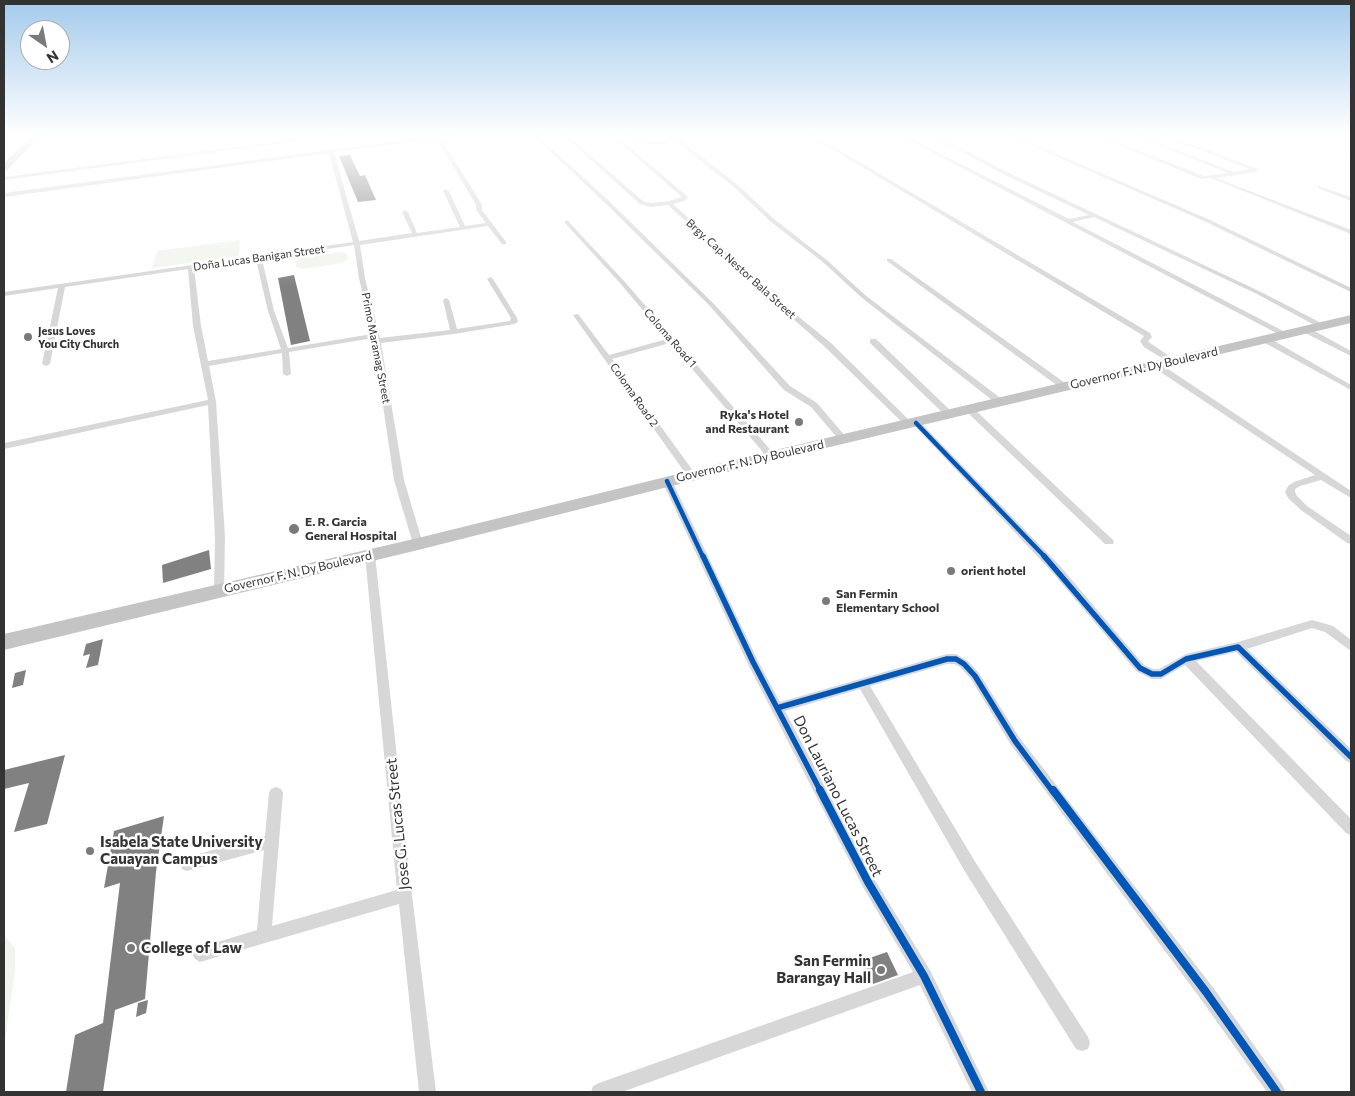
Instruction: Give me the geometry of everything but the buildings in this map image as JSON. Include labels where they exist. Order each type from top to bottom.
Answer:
[{"type":"highway","name":"Governor F. N. Dy Boulevard","points":[[4,642],[418,544],[691,475],[1351,319]]},
{"type":"street","points":[[4,195],[79,185]]},
{"type":"street","name":"Primo Maramag Street","points":[[340,185],[357,244],[362,278],[376,338],[399,480],[418,544]]},
{"type":"street","points":[[467,185],[479,205],[479,210],[504,243]]},
{"type":"street","points":[[589,185],[711,304],[787,388],[811,403],[843,439]]},
{"type":"street","points":[[623,185],[642,202],[651,205],[682,200],[685,197],[671,185]]},
{"type":"street","points":[[736,185],[772,220],[826,262],[863,296],[1000,402]]},
{"type":"street","points":[[895,185],[1147,335],[1148,337],[1144,341],[1147,345],[1173,361]]},
{"type":"street","points":[[999,185],[1287,335]]},
{"type":"street","points":[[1031,185],[1259,292],[1324,326]]},
{"type":"street","points":[[1125,185],[1206,220],[1351,290]]},
{"type":"street","points":[[1233,185],[1351,232]]},
{"type":"street","points":[[1320,187],[1351,199]]},
{"type":"street","points":[[446,191],[463,227]]},
{"type":"street","name":"Brgy. Cap. Nestor Bala Street","points":[[669,203],[776,302],[828,345],[912,424],[1056,569],[1140,668],[1152,674],[1161,674],[1186,659],[1238,647],[1312,624],[1329,629],[1351,646]]},
{"type":"street","points":[[405,212],[415,234]]},
{"type":"street","points":[[1068,221],[1095,215]]},
{"type":"street","name":"Coloma Road 1","points":[[567,222],[622,282],[771,456]]},
{"type":"street","name":"Doña Lucas Banigan Street","points":[[4,294],[490,224]]},
{"type":"street","points":[[259,258],[271,311],[285,350],[287,374]]},
{"type":"street","points":[[889,260],[1064,387]]},
{"type":"street","points":[[191,268],[197,326],[212,402],[220,537],[219,590]]},
{"type":"street","points":[[205,364],[285,350],[376,338],[454,332],[514,322],[514,318],[490,279]]},
{"type":"street","points":[[46,364],[62,286]]},
{"type":"street","points":[[446,300],[454,332]]},
{"type":"street","name":"Coloma Road 2","points":[[576,315],[691,475]]},
{"type":"street","points":[[1306,330],[1351,354]]},
{"type":"street","points":[[608,358],[672,340]]},
{"type":"street","points":[[1266,340],[1351,388]]},
{"type":"street","points":[[873,341],[950,415]]},
{"type":"street","points":[[1156,365],[1351,495]]},
{"type":"street","points":[[4,446],[212,402]]},
{"type":"street","points":[[970,410],[1108,542]]},
{"type":"street","points":[[1323,476],[1297,484],[1291,488],[1290,492],[1293,498],[1304,508],[1351,541]]},
{"type":"street","name":"Don Lauriano Lucas Street","points":[[668,481],[725,606],[868,882],[924,976],[981,1092]]},
{"type":"street","name":"Jose G. Lucas Street","points":[[370,555],[404,895],[428,1092]]},
{"type":"street","points":[[1238,647],[1351,757]]},
{"type":"street","points":[[778,708],[947,659],[956,660],[964,664],[975,676],[1015,741],[1206,992],[1277,1092]]},
{"type":"street","points":[[1186,659],[1351,828]]},
{"type":"street","points":[[864,684],[969,865],[1082,1043]]},
{"type":"street","points":[[264,936],[276,794]]},
{"type":"street","points":[[187,864],[273,841]]},
{"type":"street","points":[[200,954],[353,908],[404,895]]},
{"type":"street","points":[[608,1091],[924,976]]},
{"type":"shaded area","points":[[240,240],[239,256],[152,268],[157,251]]},
{"type":"shaded area","points":[[340,252],[347,254],[348,259],[342,263],[303,269],[296,267],[296,261],[302,258]]},
{"type":"shaded area","points":[[4,935],[15,948],[15,972],[4,1047]]},
{"type":"cycle path","points":[[916,423],[1056,569],[1140,668],[1152,674],[1161,674],[1186,659],[1238,647],[1351,757]]},
{"type":"cycle path","points":[[667,481],[753,662],[868,882],[924,976],[981,1092]]},
{"type":"cycle path","points":[[777,708],[947,659],[956,659],[964,664],[975,676],[1015,741],[1206,992],[1277,1092]]},
{"type":"place","name":"Jesus Loves You City Church","points":[[28,337]]},
{"type":"place","name":"Ryka's Hotel and Restaurant","points":[[799,422]]},
{"type":"place","name":"E. R. Garcia General Hospital","points":[[294,529]]},
{"type":"place","name":"orient hotel","points":[[951,571]]},
{"type":"place","name":"San Fermin Elementary School","points":[[826,601]]},
{"type":"place","name":"Isabela State University Cauayan Campus","points":[[90,851]]},
{"type":"place","name":"College of Law","points":[[131,948]]},
{"type":"place","name":"San Fermin Barangay Hall","points":[[881,970]]}]
